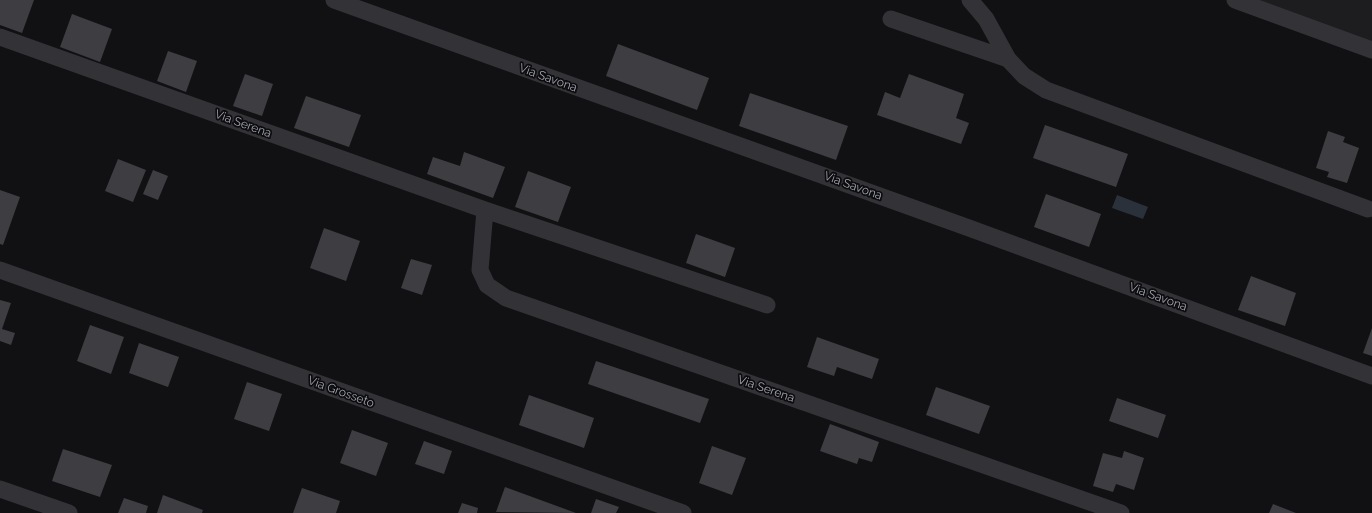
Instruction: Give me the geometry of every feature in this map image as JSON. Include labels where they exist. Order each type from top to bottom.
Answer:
[{"type":"street","name":"Via Savona","points":[[334,0],[976,230],[1372,376]]},
{"type":"street","points":[[970,0],[986,19],[1008,59],[1034,83],[1058,95],[1368,209]]},
{"type":"street","points":[[1236,0],[1372,50]]},
{"type":"street","points":[[891,19],[1008,59]]},
{"type":"street","name":"Via Serena","points":[[0,38],[485,210],[767,305]]},
{"type":"street","name":"Via Serena","points":[[485,210],[479,264],[480,270],[487,285],[506,298],[1121,513]]},
{"type":"street","name":"Via Grosseto","points":[[0,270],[683,513]]},
{"type":"street","points":[[0,489],[69,513]]},
{"type":"shaded area","points":[[1256,0],[1372,0],[1372,42]]},
{"type":"shaded area","points":[[1117,195],[1148,207],[1143,219],[1112,208]]},
{"type":"building","points":[[0,0],[34,0],[22,33],[0,25]]},
{"type":"building","points":[[72,14],[112,29],[100,62],[60,47]]},
{"type":"building","points":[[618,44],[709,78],[697,110],[606,76]]},
{"type":"building","points":[[168,51],[197,61],[186,92],[157,81]]},
{"type":"building","points":[[245,74],[273,84],[262,116],[233,106]]},
{"type":"building","points":[[909,74],[964,94],[956,118],[969,123],[961,144],[877,115],[885,92],[900,98]]},
{"type":"building","points":[[750,93],[848,126],[836,160],[739,126]]},
{"type":"building","points":[[306,96],[361,115],[349,147],[294,128]]},
{"type":"building","points":[[1045,125],[1128,154],[1116,187],[1033,158]]},
{"type":"building","points":[[1328,131],[1345,137],[1343,142],[1359,148],[1347,183],[1327,177],[1329,172],[1316,168]]},
{"type":"building","points":[[464,152],[505,167],[493,198],[427,174],[433,157],[460,166]]},
{"type":"building","points":[[118,159],[146,170],[133,202],[105,191]]},
{"type":"building","points":[[153,170],[168,176],[158,200],[143,194]]},
{"type":"building","points":[[528,171],[571,187],[558,222],[515,207]]},
{"type":"building","points":[[0,190],[20,197],[3,245],[0,244]]},
{"type":"building","points":[[1046,194],[1101,214],[1089,247],[1034,227]]},
{"type":"building","points":[[324,228],[360,241],[346,281],[310,268]]},
{"type":"building","points":[[696,234],[735,248],[725,277],[686,263]]},
{"type":"building","points":[[411,259],[432,265],[422,295],[401,288]]},
{"type":"building","points":[[1251,276],[1296,293],[1285,326],[1238,310]]},
{"type":"building","points":[[0,300],[11,303],[2,329],[15,333],[11,345],[0,341]]},
{"type":"building","points":[[90,325],[124,337],[111,374],[77,361]]},
{"type":"building","points":[[1372,328],[1372,356],[1363,353]]},
{"type":"building","points":[[817,337],[879,359],[872,379],[837,367],[834,376],[807,367]]},
{"type":"building","points":[[139,343],[179,357],[168,387],[129,373]]},
{"type":"building","points":[[596,361],[709,399],[700,423],[588,384]]},
{"type":"building","points":[[247,382],[282,394],[269,431],[234,419]]},
{"type":"building","points":[[936,387],[990,406],[979,434],[926,415]]},
{"type":"building","points":[[529,395],[594,418],[584,448],[519,425]]},
{"type":"building","points":[[1117,398],[1166,415],[1158,438],[1109,421]]},
{"type":"building","points":[[830,424],[879,442],[872,462],[859,458],[857,464],[820,451]]},
{"type":"building","points":[[352,430],[388,443],[376,476],[340,463]]},
{"type":"building","points":[[424,441],[452,451],[444,474],[415,464]]},
{"type":"building","points":[[712,446],[746,458],[732,495],[699,483]]},
{"type":"building","points":[[63,449],[112,465],[100,497],[52,481]]},
{"type":"building","points":[[1124,451],[1144,458],[1134,490],[1116,484],[1113,492],[1093,486],[1103,453],[1122,458]]},
{"type":"building","points":[[505,487],[576,513],[496,512]]},
{"type":"building","points":[[302,488],[340,501],[336,513],[293,513]]},
{"type":"building","points":[[163,495],[203,510],[202,513],[157,513]]},
{"type":"building","points":[[124,498],[148,506],[146,513],[118,513]]},
{"type":"building","points":[[596,499],[619,507],[616,513],[591,513]]},
{"type":"building","points":[[462,503],[478,508],[477,513],[458,513]]},
{"type":"building","points":[[1273,504],[1296,513],[1269,513]]}]
